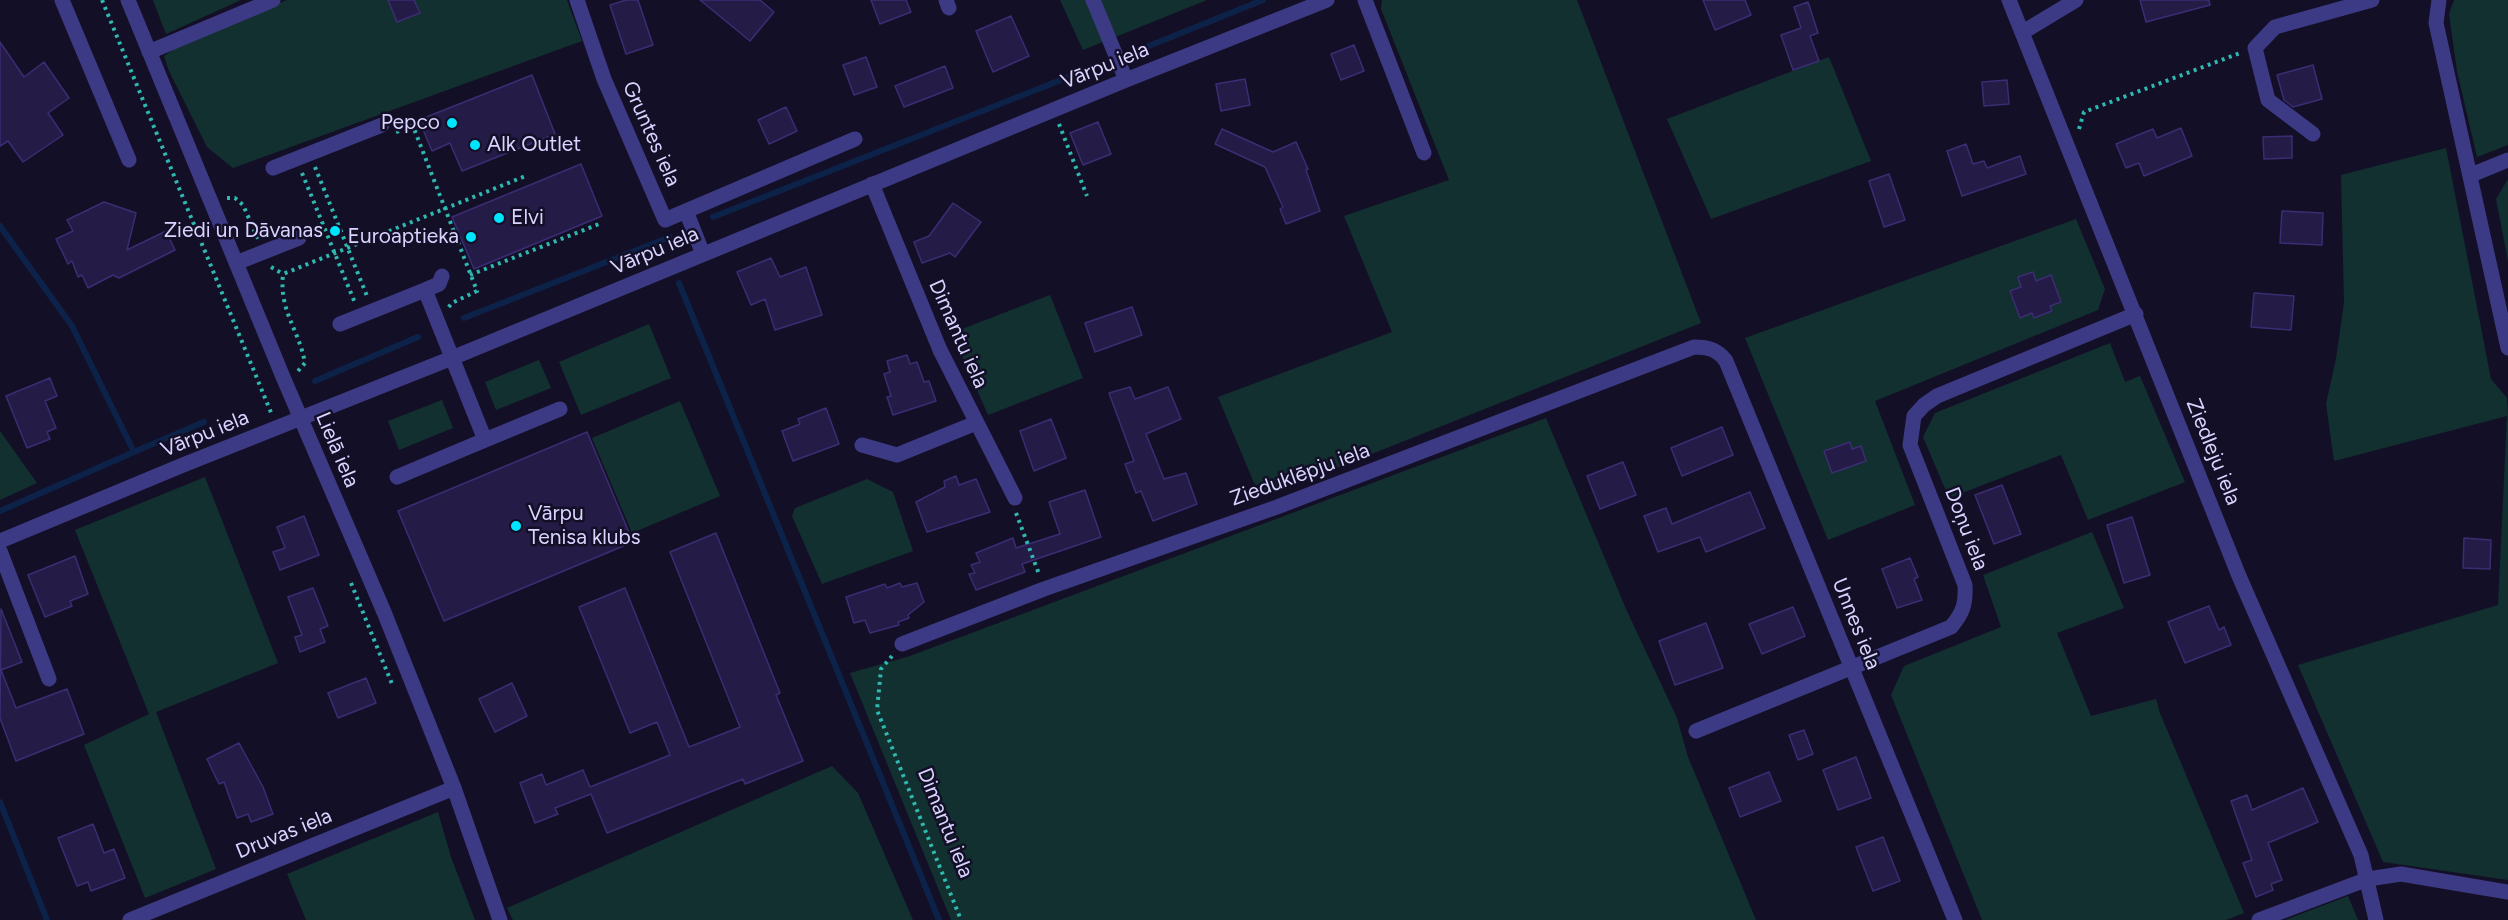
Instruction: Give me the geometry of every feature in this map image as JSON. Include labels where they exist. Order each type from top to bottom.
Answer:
[{"type":"street","points":[[62,0],[129,160]]},
{"type":"street","name":"Lielā iela","points":[[128,0],[300,418],[384,612],[454,788],[500,920]]},
{"type":"street","points":[[149,52],[273,0]]},
{"type":"street","name":"Gruntes iela","points":[[577,0],[604,79],[665,220],[686,212],[703,254]]},
{"type":"street","points":[[1093,0],[1126,80]]},
{"type":"street","name":"Vārpu iela","points":[[0,541],[452,358],[1126,80],[1327,0]]},
{"type":"street","points":[[1365,0],[1424,153]]},
{"type":"street","name":"Ziedleju iela","points":[[2009,0],[2239,576],[2361,855],[2376,920]]},
{"type":"street","points":[[2023,32],[2076,0]]},
{"type":"street","points":[[2313,134],[2268,100],[2254,48],[2275,27],[2372,0]]},
{"type":"street","points":[[2439,0],[2436,23],[2508,348]]},
{"type":"street","points":[[273,168],[388,129]]},
{"type":"street","points":[[686,212],[855,139]]},
{"type":"street","points":[[2471,175],[2508,160]]},
{"type":"street","name":"Dimantu iela","points":[[872,184],[940,350],[1015,498]]},
{"type":"street","points":[[236,263],[299,238]]},
{"type":"street","points":[[340,324],[439,284],[442,276]]},
{"type":"street","points":[[425,290],[485,440]]},
{"type":"street","name":"Doņu iela","points":[[1696,731],[1951,627],[1963,613],[1966,599],[1965,585],[1910,445],[1914,416],[1936,396],[2136,314]]},
{"type":"street","name":"Zieduklēpju iela","points":[[902,644],[1044,589],[1276,507],[1694,347],[1712,349]]},
{"type":"street","name":"Unnes iela","points":[[1712,349],[1721,354],[1726,361],[1955,920]]},
{"type":"street","points":[[397,477],[560,409]]},
{"type":"street","points":[[862,445],[897,455],[976,423]]},
{"type":"street","points":[[0,551],[49,679]]},
{"type":"street","name":"Druvas iela","points":[[130,920],[454,788]]},
{"type":"street","points":[[2259,920],[2368,879],[2401,874],[2508,892]]},
{"type":"path","points":[[102,0],[277,427]]},
{"type":"path","points":[[2079,132],[2084,112],[2254,48]]},
{"type":"path","points":[[1054,110],[1086,196]]},
{"type":"path","points":[[388,129],[413,126],[477,291],[452,303],[447,309],[449,317]]},
{"type":"path","points":[[303,156],[348,248],[366,313]]},
{"type":"path","points":[[303,156],[335,253],[366,313]]},
{"type":"path","points":[[283,274],[528,175]]},
{"type":"path","points":[[211,202],[235,198],[243,205],[269,265],[283,274]]},
{"type":"path","points":[[470,275],[598,224]]},
{"type":"path","points":[[260,386],[300,370],[305,363],[281,292],[283,274]]},
{"type":"path","points":[[1015,498],[1016,512],[1044,589]]},
{"type":"path","points":[[347,573],[396,693]]},
{"type":"path","name":"Dimantu iela","points":[[902,644],[881,669],[877,710],[961,920]]},
{"type":"green space","points":[[153,0],[241,0],[166,34]]},
{"type":"green space","points":[[287,0],[567,0],[582,41],[233,168],[207,147],[169,71],[164,56],[181,44]]},
{"type":"green space","points":[[1060,0],[1207,0],[1083,50]]},
{"type":"green space","points":[[1382,0],[1577,0],[1701,323],[1271,494],[1254,483],[1218,397],[1392,332],[1344,216],[1449,180],[1381,9]]},
{"type":"green space","points":[[2454,0],[2508,0],[2508,145],[2477,157],[2457,71],[2449,14]]},
{"type":"green space","points":[[1829,57],[1871,161],[1711,219],[1667,119]]},
{"type":"green space","points":[[2446,148],[2491,379],[2507,398],[2508,880],[2383,862],[2298,665],[2498,605],[2507,416],[2334,461],[2326,404],[2336,359],[2344,303],[2341,175]]},
{"type":"green space","points":[[2508,179],[2508,261],[2496,199]]},
{"type":"green space","points":[[2076,219],[2105,289],[2098,310],[1875,401],[1915,505],[1828,540],[1745,338]]},
{"type":"green space","points":[[1050,295],[1083,378],[988,415],[952,333]]},
{"type":"green space","points":[[649,324],[671,378],[581,415],[559,362]]},
{"type":"green space","points":[[2110,343],[2125,382],[2140,376],[2185,482],[2088,520],[2061,455],[1949,498],[1923,437],[1935,413]]},
{"type":"green space","points":[[539,360],[551,388],[496,410],[485,382]]},
{"type":"green space","points":[[442,400],[453,428],[399,450],[388,421]]},
{"type":"green space","points":[[680,401],[720,496],[632,533],[592,438]]},
{"type":"green space","points":[[1546,418],[1626,609],[1677,718],[1688,757],[1756,920],[951,920],[850,673],[910,656]]},
{"type":"green space","points":[[0,431],[37,483],[0,500]]},
{"type":"green space","points":[[205,477],[278,663],[156,712],[216,869],[145,898],[84,745],[149,714],[75,530]]},
{"type":"green space","points":[[867,479],[893,492],[913,551],[822,584],[792,516],[795,508]]},
{"type":"green space","points":[[2092,532],[2124,608],[2057,633],[2091,716],[2156,699],[2244,913],[2226,920],[1982,920],[1891,695],[1904,666],[2001,627],[1983,575]]},
{"type":"green space","points":[[832,766],[858,793],[913,920],[513,920],[507,908]]},
{"type":"green space","points":[[438,812],[451,857],[475,920],[306,920],[287,874]]},
{"type":"green space","points":[[2348,896],[2358,920],[2285,920]]},
{"type":"building","points":[[388,0],[414,0],[420,13],[397,22]]},
{"type":"building","points":[[626,0],[638,0],[653,45],[626,54],[610,5]]},
{"type":"building","points":[[700,0],[760,0],[774,12],[750,41]]},
{"type":"building","points":[[871,0],[906,0],[911,12],[880,24]]},
{"type":"building","points":[[1703,0],[1745,0],[1751,15],[1715,30]]},
{"type":"building","points":[[2140,0],[2209,0],[2210,5],[2146,22]]},
{"type":"building","points":[[1808,2],[1818,33],[1810,36],[1819,61],[1793,70],[1781,35],[1801,28],[1794,7]]},
{"type":"building","points":[[1011,16],[1029,56],[993,72],[976,31]]},
{"type":"building","points":[[0,42],[24,77],[44,62],[69,98],[48,113],[63,135],[23,162],[8,141],[0,146]]},
{"type":"building","points":[[1354,45],[1364,71],[1341,80],[1331,54]]},
{"type":"building","points":[[866,57],[877,87],[854,95],[843,65]]},
{"type":"building","points":[[2313,65],[2322,99],[2293,107],[2284,100],[2277,75]]},
{"type":"building","points":[[945,66],[953,88],[904,107],[895,86]]},
{"type":"building","points":[[532,75],[555,134],[462,171],[450,143],[432,151],[419,120]]},
{"type":"building","points":[[1245,79],[1250,105],[1221,111],[1216,84]]},
{"type":"building","points":[[2007,80],[2009,104],[1984,106],[1982,82]]},
{"type":"building","points":[[786,107],[797,131],[769,144],[758,120]]},
{"type":"building","points":[[1098,122],[1111,154],[1083,165],[1070,133]]},
{"type":"building","points":[[2181,128],[2192,156],[2144,176],[2139,163],[2126,168],[2116,144],[2153,129],[2157,138]]},
{"type":"building","points":[[1222,129],[1273,152],[1296,142],[1308,169],[1306,170],[1320,211],[1286,224],[1280,209],[1283,207],[1265,167],[1215,144]]},
{"type":"building","points":[[2292,136],[2292,158],[2264,159],[2263,137]]},
{"type":"building","points":[[1966,144],[1973,164],[1984,161],[1987,168],[2020,156],[2026,174],[1962,196],[1947,151]]},
{"type":"building","points":[[581,164],[602,216],[474,269],[452,217]]},
{"type":"building","points":[[1889,174],[1905,220],[1884,227],[1869,181]]},
{"type":"building","points":[[104,202],[136,213],[127,250],[166,231],[175,250],[119,278],[113,275],[88,288],[82,275],[78,277],[72,261],[68,264],[56,239],[73,231],[67,220]]},
{"type":"building","points":[[953,203],[981,222],[955,257],[950,253],[922,263],[914,242],[929,236]]},
{"type":"building","points":[[2282,211],[2323,213],[2322,245],[2280,243]]},
{"type":"building","points":[[771,258],[780,277],[806,267],[822,315],[775,330],[765,299],[751,305],[737,272]]},
{"type":"building","points":[[2033,272],[2036,281],[2051,275],[2061,302],[2050,306],[2052,311],[2034,318],[2032,313],[2020,318],[2010,291],[2021,287],[2018,277]]},
{"type":"building","points":[[2254,293],[2294,296],[2291,330],[2251,327]]},
{"type":"building","points":[[1132,307],[1142,335],[1095,352],[1085,323]]},
{"type":"building","points":[[907,355],[910,364],[917,362],[924,382],[929,381],[936,401],[893,415],[887,397],[891,396],[884,374],[890,372],[887,361]]},
{"type":"building","points":[[50,378],[57,396],[45,401],[56,428],[47,432],[50,439],[27,448],[6,396]]},
{"type":"building","points":[[1130,387],[1135,399],[1168,387],[1181,419],[1146,434],[1164,479],[1186,473],[1197,504],[1153,521],[1141,491],[1136,493],[1125,464],[1134,461],[1109,393]]},
{"type":"building","points":[[826,408],[839,444],[793,461],[782,431],[800,424],[798,419]]},
{"type":"building","points":[[1051,419],[1066,458],[1034,471],[1020,431]]},
{"type":"building","points":[[1722,427],[1733,455],[1682,476],[1671,448]]},
{"type":"building","name":"Vārpu Tenisa klubs","points":[[587,432],[633,542],[444,621],[398,511]]},
{"type":"building","points":[[1850,442],[1852,449],[1861,446],[1866,461],[1832,473],[1824,451]]},
{"type":"building","points":[[1623,462],[1636,495],[1600,509],[1587,476]]},
{"type":"building","points":[[956,476],[959,485],[976,479],[990,512],[927,532],[916,502],[945,487],[944,481]]},
{"type":"building","points":[[2002,485],[2021,534],[1994,544],[1975,495]]},
{"type":"building","points":[[1085,490],[1101,537],[1022,564],[1025,572],[976,590],[969,574],[975,573],[971,565],[980,562],[976,553],[1013,538],[1016,548],[1060,534],[1049,502]]},
{"type":"building","points":[[1750,492],[1765,528],[1706,552],[1700,537],[1658,552],[1644,516],[1666,508],[1672,524]]},
{"type":"building","points":[[304,516],[319,555],[280,570],[273,552],[285,548],[277,527]]},
{"type":"building","points":[[2132,517],[2150,575],[2124,583],[2107,525]]},
{"type":"building","points":[[716,533],[780,693],[776,695],[803,761],[745,784],[743,779],[607,833],[591,794],[555,808],[558,814],[535,823],[520,783],[542,774],[546,785],[583,770],[590,787],[670,755],[657,722],[630,733],[579,607],[625,588],[689,747],[740,727],[670,552]]},
{"type":"building","points":[[2464,538],[2491,540],[2490,569],[2463,568]]},
{"type":"building","points":[[75,556],[88,594],[70,601],[72,606],[45,617],[28,575]]},
{"type":"building","points":[[1910,558],[1918,577],[1914,579],[1922,600],[1897,608],[1882,569]]},
{"type":"building","points":[[900,583],[902,587],[917,583],[924,602],[908,615],[909,618],[898,622],[899,625],[870,633],[865,620],[854,623],[846,597],[885,584],[887,588]]},
{"type":"building","points":[[313,588],[328,626],[320,629],[325,642],[300,652],[295,637],[302,635],[288,597]]},
{"type":"building","points":[[2209,606],[2219,630],[2224,627],[2231,645],[2185,663],[2168,622]]},
{"type":"building","points":[[1793,607],[1805,636],[1762,654],[1749,624]]},
{"type":"building","points":[[1,609],[22,662],[1,670],[16,708],[67,689],[84,734],[16,761],[0,718]]},
{"type":"building","points":[[1706,623],[1723,668],[1675,685],[1659,641]]},
{"type":"building","points":[[366,678],[376,703],[338,718],[328,693]]},
{"type":"building","points":[[512,683],[527,716],[495,732],[479,699]]},
{"type":"building","points":[[1804,730],[1813,754],[1798,760],[1789,735]]},
{"type":"building","points":[[239,743],[263,787],[273,814],[251,822],[248,814],[237,818],[224,782],[219,784],[207,759]]},
{"type":"building","points":[[1856,757],[1871,798],[1838,810],[1823,770]]},
{"type":"building","points":[[1769,772],[1781,801],[1740,817],[1729,788]]},
{"type":"building","points":[[2303,788],[2318,822],[2268,843],[2282,880],[2271,884],[2273,890],[2256,897],[2243,863],[2252,860],[2231,801],[2247,795],[2252,810]]},
{"type":"building","points":[[93,824],[104,853],[114,849],[125,878],[91,891],[88,882],[77,886],[58,838]]},
{"type":"building","points":[[1883,837],[1900,881],[1873,891],[1856,847]]},
{"type":"waterway","points":[[1129,54],[1263,0]]},
{"type":"waterway","points":[[713,217],[1099,65]]},
{"type":"waterway","points":[[0,226],[72,326],[134,452],[204,422]]},
{"type":"waterway","points":[[464,318],[670,237]]},
{"type":"waterway","points":[[679,283],[939,920]]},
{"type":"waterway","points":[[315,381],[418,337]]},
{"type":"waterway","points":[[0,511],[134,452]]},
{"type":"waterway","points":[[0,802],[47,920]]},
{"type":"place","name":"Pepco","points":[[452,123]]},
{"type":"place","name":"Alk Outlet","points":[[475,145]]},
{"type":"place","name":"Elvi","points":[[499,218]]},
{"type":"place","name":"Ziedi un Dāvanas","points":[[335,231]]},
{"type":"place","name":"Euroaptieka","points":[[471,237]]},
{"type":"place","name":"Vārpu Tenisa klubs","points":[[516,526]]}]
